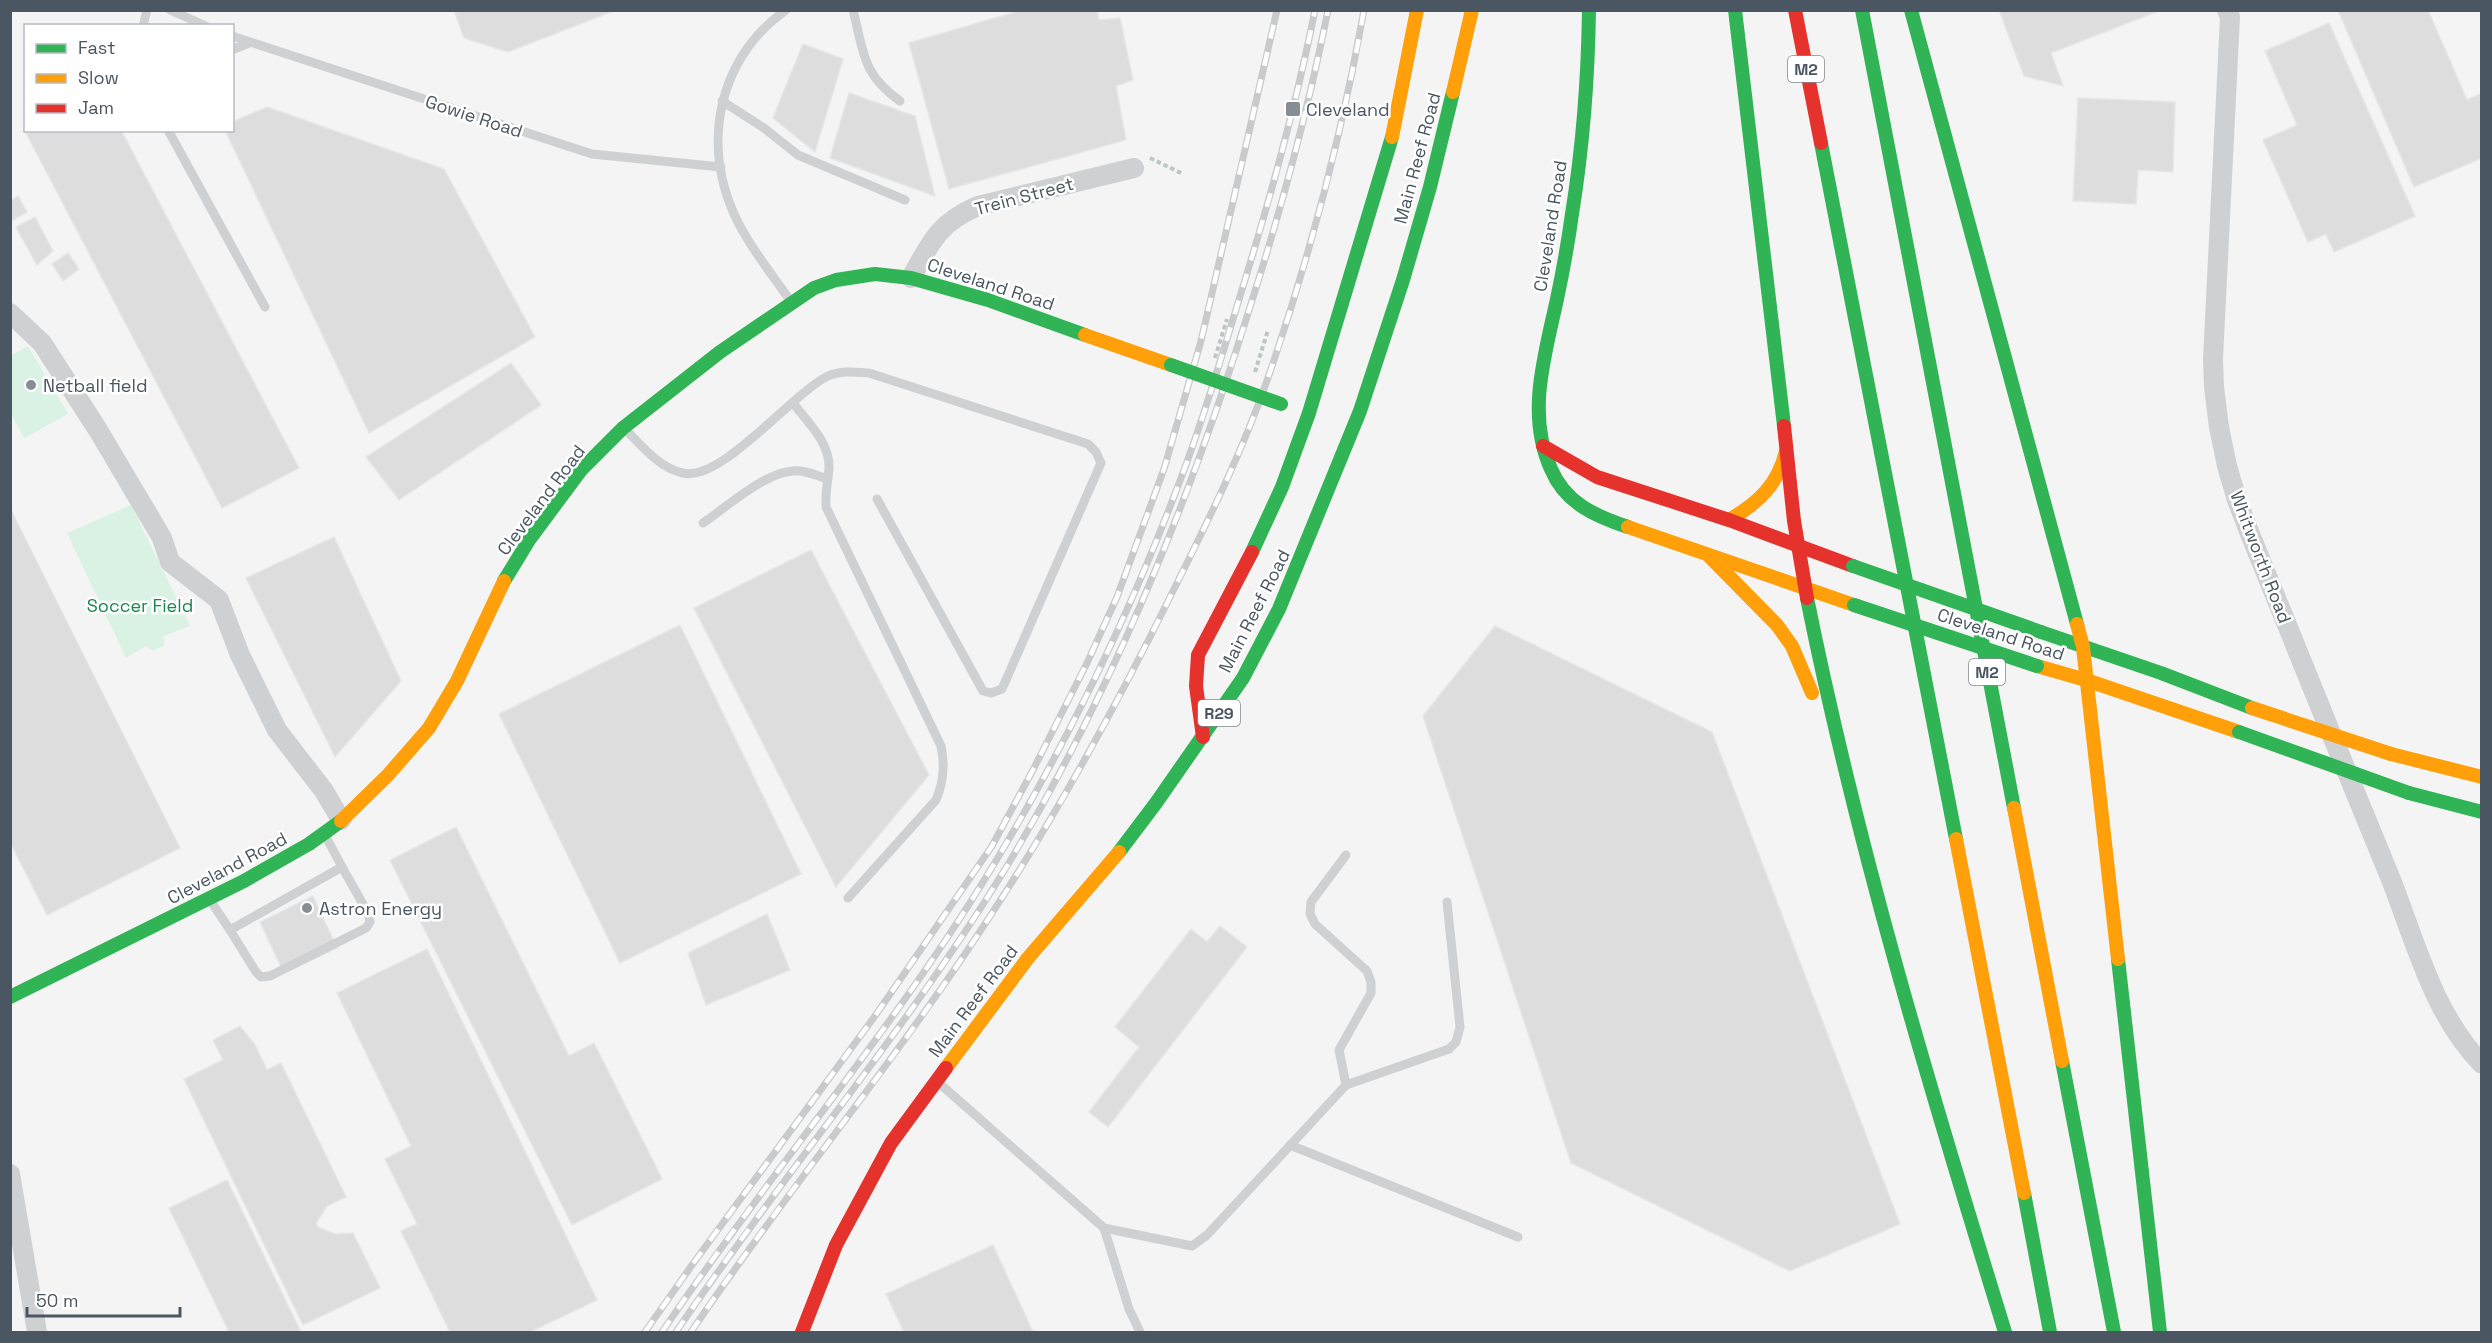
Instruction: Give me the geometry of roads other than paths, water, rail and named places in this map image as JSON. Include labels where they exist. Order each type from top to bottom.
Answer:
[{"type":"main road","points":[[1203,737],[1197,693],[1198,656],[1263,530],[1282,487],[1295,409],[1377,190],[1392,134],[1417,10]]},
{"type":"main road","name":"Main Reef Road","points":[[802,1332],[836,1245],[891,1143],[1028,957],[1115,857],[1203,737],[1243,678],[1280,609],[1360,411],[1403,280],[1430,187],[1472,10]]},
{"type":"main road","name":"Cleveland Road","points":[[1589,10],[1587,93],[1577,184],[1548,341],[1539,404],[1539,423],[1551,473],[1571,499],[1580,507],[1597,515],[1710,557],[2037,666],[2086,680],[2409,793],[2481,812]]},
{"type":"main road","points":[[1735,10],[1804,588],[1844,774],[1915,1036],[2005,1332]]},
{"type":"main road","name":"M2","points":[[1795,10],[1952,814],[2050,1332]]},
{"type":"main road","name":"M2","points":[[1862,10],[2114,1332]]},
{"type":"main road","points":[[1911,10],[2083,647],[2160,1332]]},
{"type":"main road","name":"Cleveland Road","points":[[10,997],[272,865],[341,820],[388,775],[429,728],[457,681],[503,583],[529,540],[581,470],[623,428],[720,352],[790,302],[814,288],[856,276],[875,274],[911,278],[988,300],[1295,409]]},
{"type":"main road","name":"Cleveland Road","points":[[1543,446],[1597,477],[1729,520],[1852,566],[2161,673],[2252,708],[2391,754],[2481,777]]},
{"type":"main road","points":[[1729,520],[1765,496],[1780,474],[1786,449]]},
{"type":"main road","points":[[1710,557],[1777,625],[1792,646],[1817,705],[1855,833],[1873,880]]},
{"type":"street","name":"Whitworth Road","points":[[2234,13],[2214,359],[2219,428],[2227,466],[2236,500],[2397,894],[2426,972],[2451,1022],[2470,1052],[2481,1064]]},
{"type":"street","name":"Trein Street","points":[[911,278],[934,238],[957,215],[978,206],[1134,168]]},
{"type":"street","points":[[10,313],[42,343],[98,430],[162,538],[170,562],[219,600],[240,655],[277,730],[324,790],[341,820]]},
{"type":"street","points":[[10,1174],[37,1332]]},
{"type":"lane","points":[[170,10],[202,24]]},
{"type":"lane","points":[[786,10],[770,22],[737,62],[722,101],[718,144],[725,191],[734,215],[790,302]]},
{"type":"lane","points":[[853,10],[869,71],[884,90],[900,101]]},
{"type":"lane","name":"Gowie Road","points":[[234,37],[592,154],[721,167]]},
{"type":"lane","points":[[234,49],[249,43]]},
{"type":"lane","points":[[722,101],[764,128],[798,155],[905,200]]},
{"type":"lane","points":[[169,132],[265,307]]},
{"type":"lane","points":[[623,428],[659,461],[684,474],[716,467],[829,376],[845,372],[869,373],[1088,444],[1096,452],[1101,463],[1002,689],[991,693],[983,690],[877,499]]},
{"type":"lane","points":[[793,403],[824,444],[828,456],[826,507],[941,746],[945,763],[942,787],[936,800],[848,898]]},
{"type":"lane","points":[[703,524],[778,474],[800,471],[827,479]]},
{"type":"lane","points":[[209,898],[261,977],[270,976],[366,928],[370,922],[368,913],[324,833]]},
{"type":"lane","points":[[1346,855],[1311,902],[1310,914],[1315,924],[1367,971],[1371,982],[1371,993],[1339,1050],[1346,1085]]},
{"type":"lane","points":[[230,930],[342,867]]},
{"type":"lane","points":[[936,1081],[1104,1228],[1192,1245],[1207,1235],[1346,1085],[1449,1049],[1456,1042],[1460,1027],[1447,902]]},
{"type":"lane","points":[[1290,1145],[1518,1237]]},
{"type":"lane","points":[[1104,1228],[1129,1309],[1140,1332]]},
{"type":"railway","points":[[645,1332],[875,1016],[992,846],[1087,663],[1117,597],[1164,469],[1201,341],[1277,10]]},
{"type":"railway","points":[[662,1332],[704,1271],[880,1034],[964,912],[1029,804],[1077,714],[1143,573],[1197,432],[1272,187],[1300,82],[1315,10]]},
{"type":"railway","points":[[676,1332],[891,1038],[974,918],[1013,856],[1085,725],[1148,589],[1227,378],[1283,197],[1303,123],[1328,10]]},
{"type":"railway","points":[[691,1332],[758,1237],[932,1002],[994,911],[1100,733],[1148,641],[1224,487],[1269,375],[1324,194],[1346,103],[1364,10]]},
{"type":"place","name":"Cleveland","points":[[1293,109]]},
{"type":"place","name":"Netball field","points":[[31,385]]},
{"type":"place","name":"Astron Energy","points":[[307,908]]},
{"type":"park label","name":"Soccer Field","points":[[140,605]]}]
